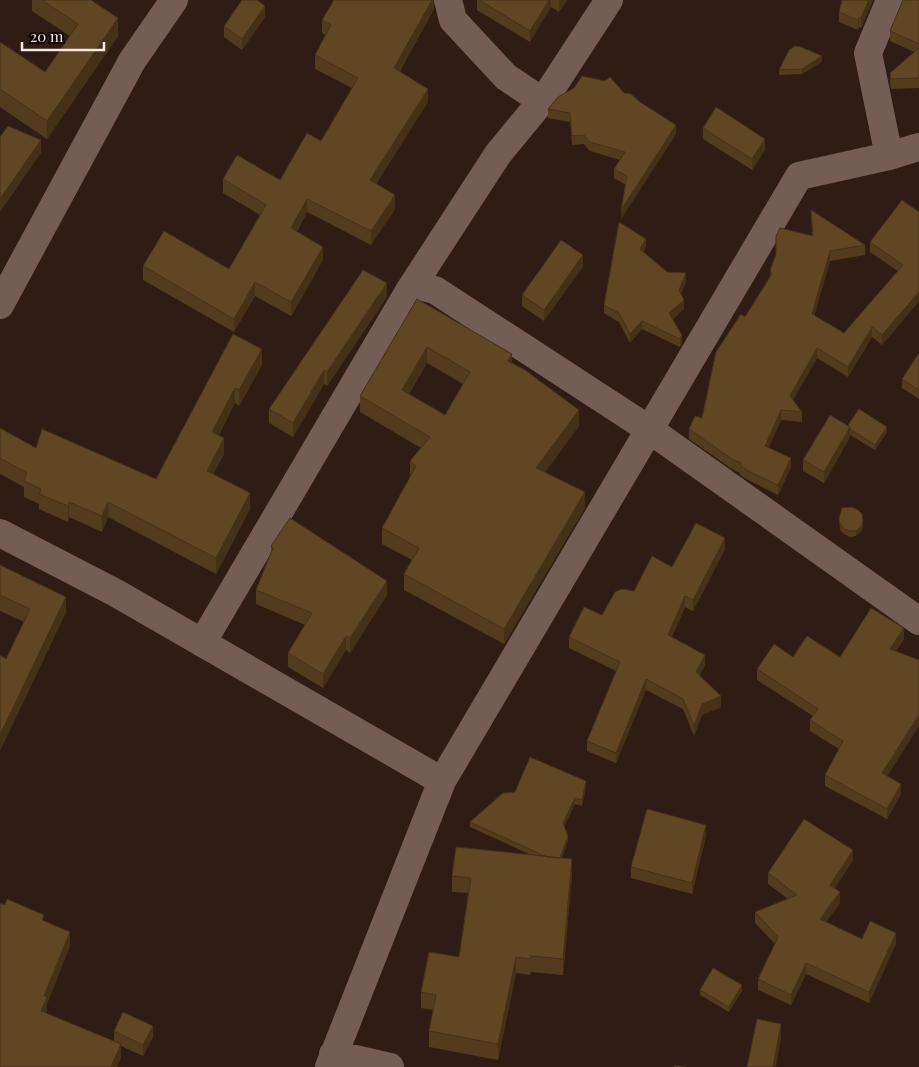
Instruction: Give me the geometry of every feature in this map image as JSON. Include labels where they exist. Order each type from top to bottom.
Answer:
[{"type":"street","points":[[0,305],[132,61],[174,0]]},
{"type":"street","points":[[448,0],[453,20],[506,77],[542,101]]},
{"type":"street","points":[[202,643],[409,291],[498,154],[542,101],[609,0]]},
{"type":"street","points":[[889,156],[868,53],[890,0]]},
{"type":"street","points":[[390,1067],[331,1060],[442,781],[799,176],[889,156],[919,147]]},
{"type":"street","points":[[409,291],[419,286],[435,290],[650,430],[919,621]]},
{"type":"street","points":[[0,533],[116,593],[442,781]]},
{"type":"building","points":[[42,0],[91,0],[118,18],[47,121],[0,89],[0,42],[45,72],[78,24]]},
{"type":"building","points":[[242,0],[257,0],[265,6],[242,39],[224,26]]},
{"type":"building","points":[[334,0],[432,0],[394,68],[428,89],[370,180],[395,195],[371,231],[307,199],[291,228],[323,247],[291,302],[255,282],[234,319],[143,266],[164,231],[229,269],[266,205],[223,179],[237,155],[280,180],[307,133],[321,141],[358,78],[315,55],[331,25],[322,20]]},
{"type":"building","points":[[479,0],[549,0],[530,31]]},
{"type":"building","points":[[842,0],[869,0],[861,18],[859,17],[858,20],[839,12]]},
{"type":"building","points":[[903,0],[919,0],[919,44],[890,31]]},
{"type":"building","points":[[795,46],[822,56],[802,69],[779,70],[789,50]]},
{"type":"building","points":[[919,48],[919,78],[891,79],[890,73]]},
{"type":"building","points":[[582,76],[605,81],[610,77],[624,93],[631,94],[676,125],[621,210],[627,176],[614,169],[625,152],[590,142],[584,135],[572,136],[570,113],[548,109],[558,97],[574,88]]},
{"type":"building","points":[[716,107],[765,139],[752,159],[703,128]]},
{"type":"building","points":[[8,126],[41,140],[0,199],[0,137]]},
{"type":"building","points":[[902,200],[919,212],[919,292],[882,335],[872,327],[848,367],[817,348],[790,396],[802,412],[781,410],[765,446],[791,458],[778,485],[748,471],[740,465],[741,463],[732,459],[689,429],[695,416],[702,418],[716,352],[741,314],[745,317],[772,274],[770,271],[776,254],[776,236],[780,228],[813,236],[811,210],[865,245],[830,251],[812,314],[844,333],[903,265],[870,242]]},
{"type":"building","points":[[619,222],[646,239],[640,249],[667,272],[686,273],[679,290],[684,300],[669,313],[682,335],[680,339],[642,321],[630,334],[619,313],[604,305]]},
{"type":"building","points":[[561,240],[583,255],[544,310],[522,295]]},
{"type":"building","points":[[363,270],[387,283],[327,372],[324,370],[293,423],[269,409]]},
{"type":"building","points":[[417,299],[512,354],[508,361],[525,370],[579,410],[536,468],[585,492],[504,629],[404,574],[419,548],[382,528],[416,466],[410,461],[430,437],[360,396]],"holes":[[[427,347],[470,372],[445,415],[402,390]]]},
{"type":"building","points":[[233,334],[262,349],[239,390],[235,388],[212,432],[224,438],[207,471],[250,493],[216,558],[108,502],[102,516],[69,502],[68,506],[39,494],[41,489],[24,481],[27,473],[0,458],[0,428],[36,448],[42,429],[156,479]]},
{"type":"building","points":[[919,353],[919,390],[902,379]]},
{"type":"building","points":[[859,409],[887,427],[875,445],[850,429],[848,425]]},
{"type":"building","points":[[830,415],[850,427],[824,472],[803,460]]},
{"type":"building","points":[[852,507],[862,514],[863,521],[861,527],[856,531],[844,529],[840,524],[839,518],[842,508]]},
{"type":"building","points":[[290,518],[387,581],[350,638],[346,636],[323,674],[288,653],[312,613],[256,590],[273,548],[271,546]]},
{"type":"building","points":[[696,523],[725,538],[693,600],[685,596],[668,635],[705,655],[696,672],[721,696],[702,704],[694,726],[683,699],[646,679],[616,753],[587,741],[620,662],[569,637],[584,607],[602,615],[615,592],[622,589],[634,591],[652,556],[672,567]]},
{"type":"building","points":[[0,565],[66,597],[0,735],[0,655],[6,659],[30,609],[0,595]]},
{"type":"building","points":[[871,608],[904,628],[890,649],[919,660],[919,715],[882,773],[901,784],[887,809],[825,775],[843,741],[810,720],[818,709],[757,669],[774,644],[793,657],[807,636],[840,657]]},
{"type":"building","points":[[530,757],[586,781],[582,800],[575,798],[563,823],[568,836],[560,858],[547,857],[470,822],[503,793],[515,792]]},
{"type":"building","points":[[647,809],[706,825],[692,883],[631,867]]},
{"type":"building","points":[[804,819],[853,850],[830,885],[840,892],[820,919],[862,939],[870,921],[896,933],[869,992],[806,963],[791,995],[758,979],[778,937],[755,912],[797,895],[768,873]]},
{"type":"building","points":[[456,847],[572,859],[563,959],[531,956],[530,959],[516,957],[498,1044],[429,1031],[436,995],[421,992],[429,952],[459,957],[471,878],[452,876]]},
{"type":"building","points":[[7,899],[44,915],[42,920],[70,932],[44,996],[47,997],[41,1011],[121,1044],[111,1067],[0,1067],[0,903],[5,905]]},
{"type":"building","points":[[713,968],[742,985],[729,1007],[700,990]]},
{"type":"building","points":[[123,1012],[153,1026],[143,1045],[114,1031]]},
{"type":"building","points":[[757,1019],[781,1024],[773,1067],[747,1067]]}]
